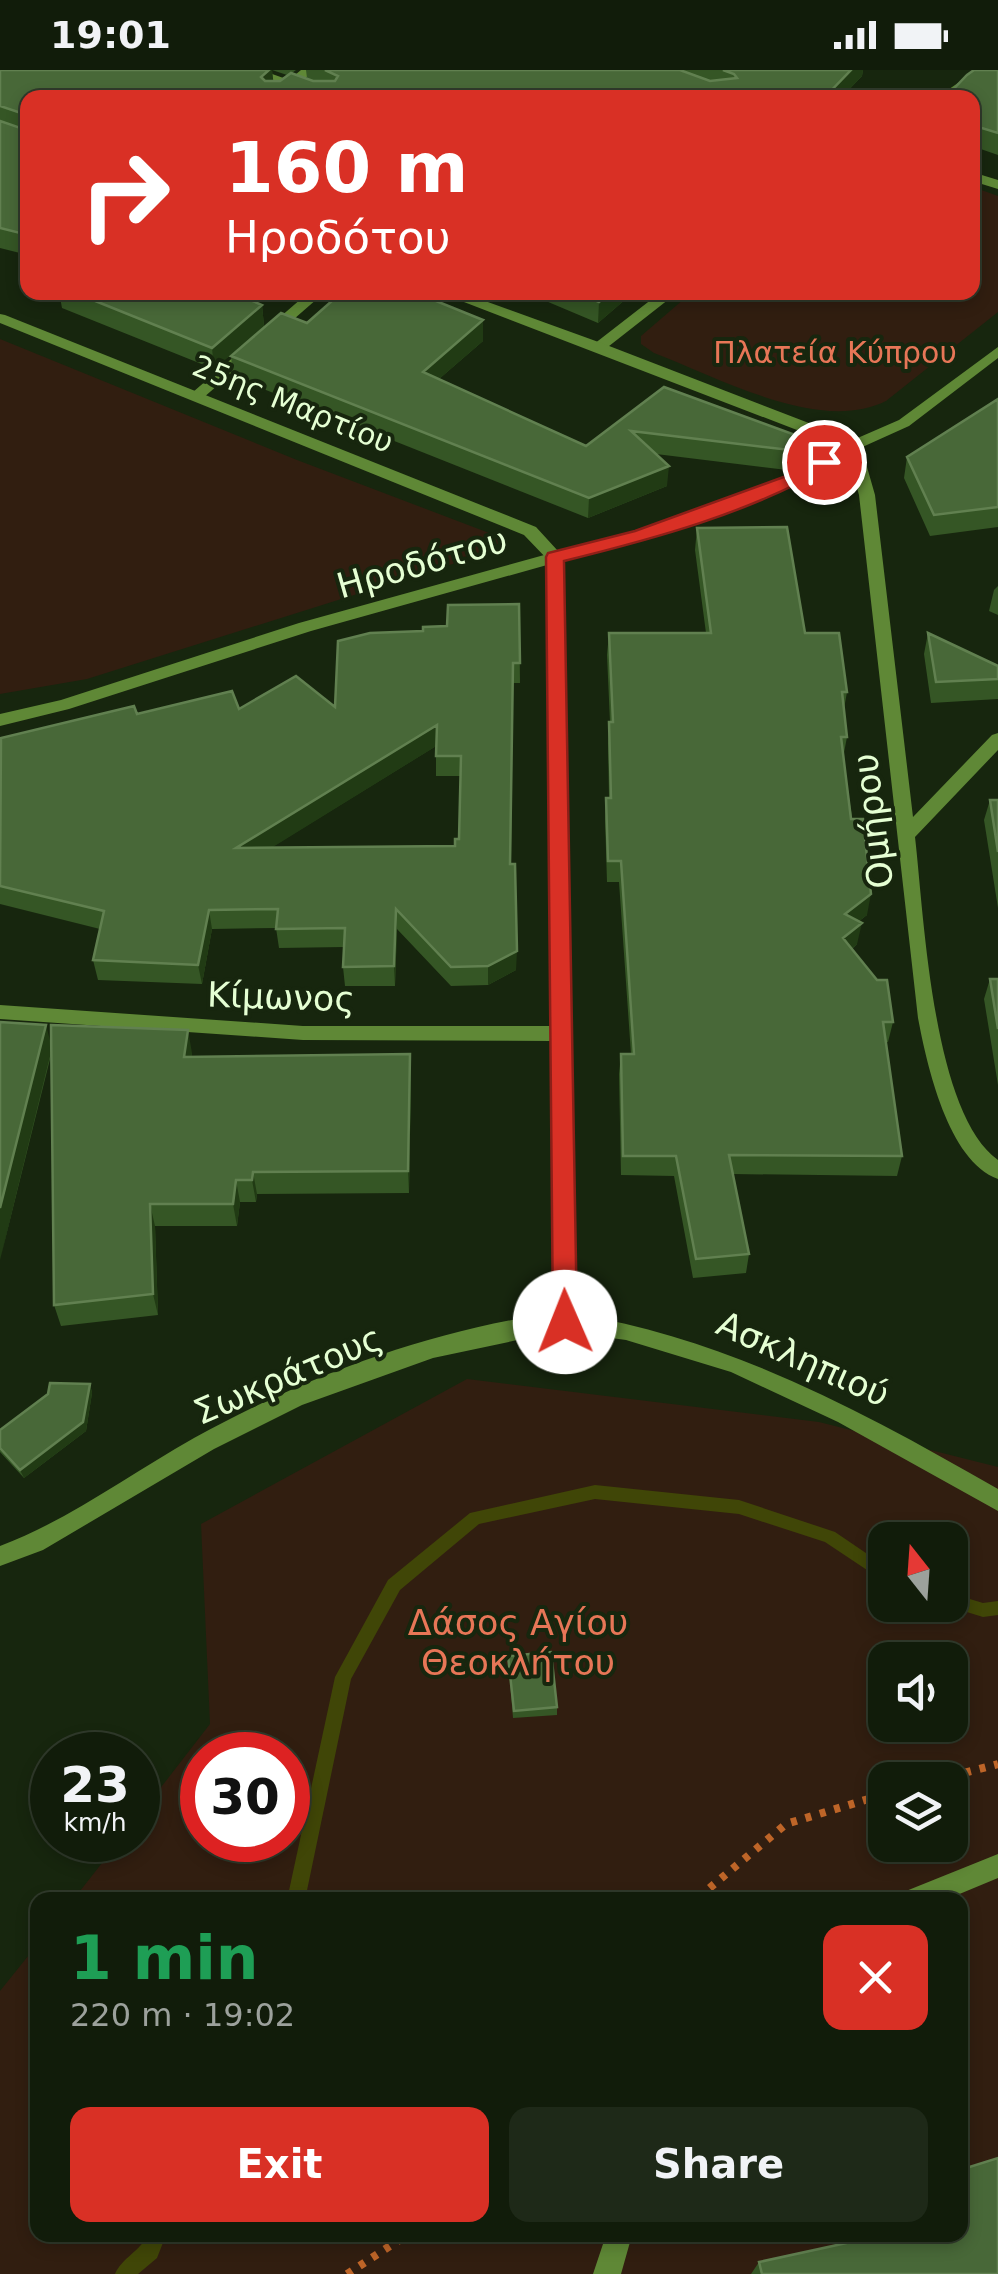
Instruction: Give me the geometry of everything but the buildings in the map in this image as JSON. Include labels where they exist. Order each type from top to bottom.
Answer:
[{"type":"street","points":[[248,70],[307,90]]},
{"type":"street","points":[[283,90],[309,70]]},
{"type":"street","points":[[955,90],[986,70]]},
{"type":"street","points":[[198,395],[309,300]]},
{"type":"street","points":[[468,300],[599,346],[853,446],[904,423],[998,351]]},
{"type":"street","points":[[599,346],[660,300]]},
{"type":"street","name":"25ης Μαρτίου","points":[[0,318],[530,531],[555,557]]},
{"type":"street","name":"Ηροδότου","points":[[0,720],[63,705],[305,627],[640,536],[795,479],[853,446]]},
{"type":"street","name":"Ομήρου","points":[[853,446],[867,496],[927,1018],[936,1066],[976,1151],[998,1171]]},
{"type":"street","points":[[555,557],[565,1322]]},
{"type":"street","points":[[908,833],[998,739]]},
{"type":"street","name":"Κίμωνος","points":[[0,1012],[303,1033],[560,1034]]},
{"type":"street","name":"Ασκληπιού","points":[[565,1322],[666,1342],[736,1365],[895,1440],[998,1501]]},
{"type":"street","name":"Σωκράτους","points":[[0,1556],[35,1544],[232,1428],[328,1386],[468,1340],[565,1322]]},
{"type":"street","points":[[935,1892],[998,1866]]},
{"type":"street","points":[[607,2274],[617,2242]]},
{"type":"path","points":[[968,1772],[998,1764]]},
{"type":"path","points":[[705,1892],[786,1824],[868,1799]]},
{"type":"path","points":[[347,2274],[396,2242]]},
{"type":"green space","name":"Πλατεία Κύπρου","points":[[980,190],[998,196],[998,312],[886,401],[860,409],[831,411],[770,399],[654,353],[641,344],[641,336],[683,300],[980,300]]},
{"type":"green space","points":[[0,339],[297,460],[505,539],[481,555],[87,679],[0,694]]},
{"type":"green space","name":"Δάσος Αγίου Θεοκλήτου","points":[[467,1379],[819,1422],[998,1467],[998,2274],[0,2274],[0,1991],[30,1954],[30,2242],[968,2242],[968,1892],[79,1892],[103,1862],[160,1862],[160,1789],[180,1763],[180,1862],[310,1862],[310,1732],[204,1732],[210,1724],[201,1524]]},
{"type":"waterway","points":[[298,1892],[343,1677],[394,1585],[475,1518],[595,1492],[739,1507],[830,1537],[868,1563]]},
{"type":"waterway","points":[[968,1605],[983,1610],[998,1608]]},
{"type":"waterway","points":[[124,2274],[150,2251],[154,2242]]},
{"type":"route","points":[[565,1322],[555,557],[640,536],[795,479],[824,462]]}]
